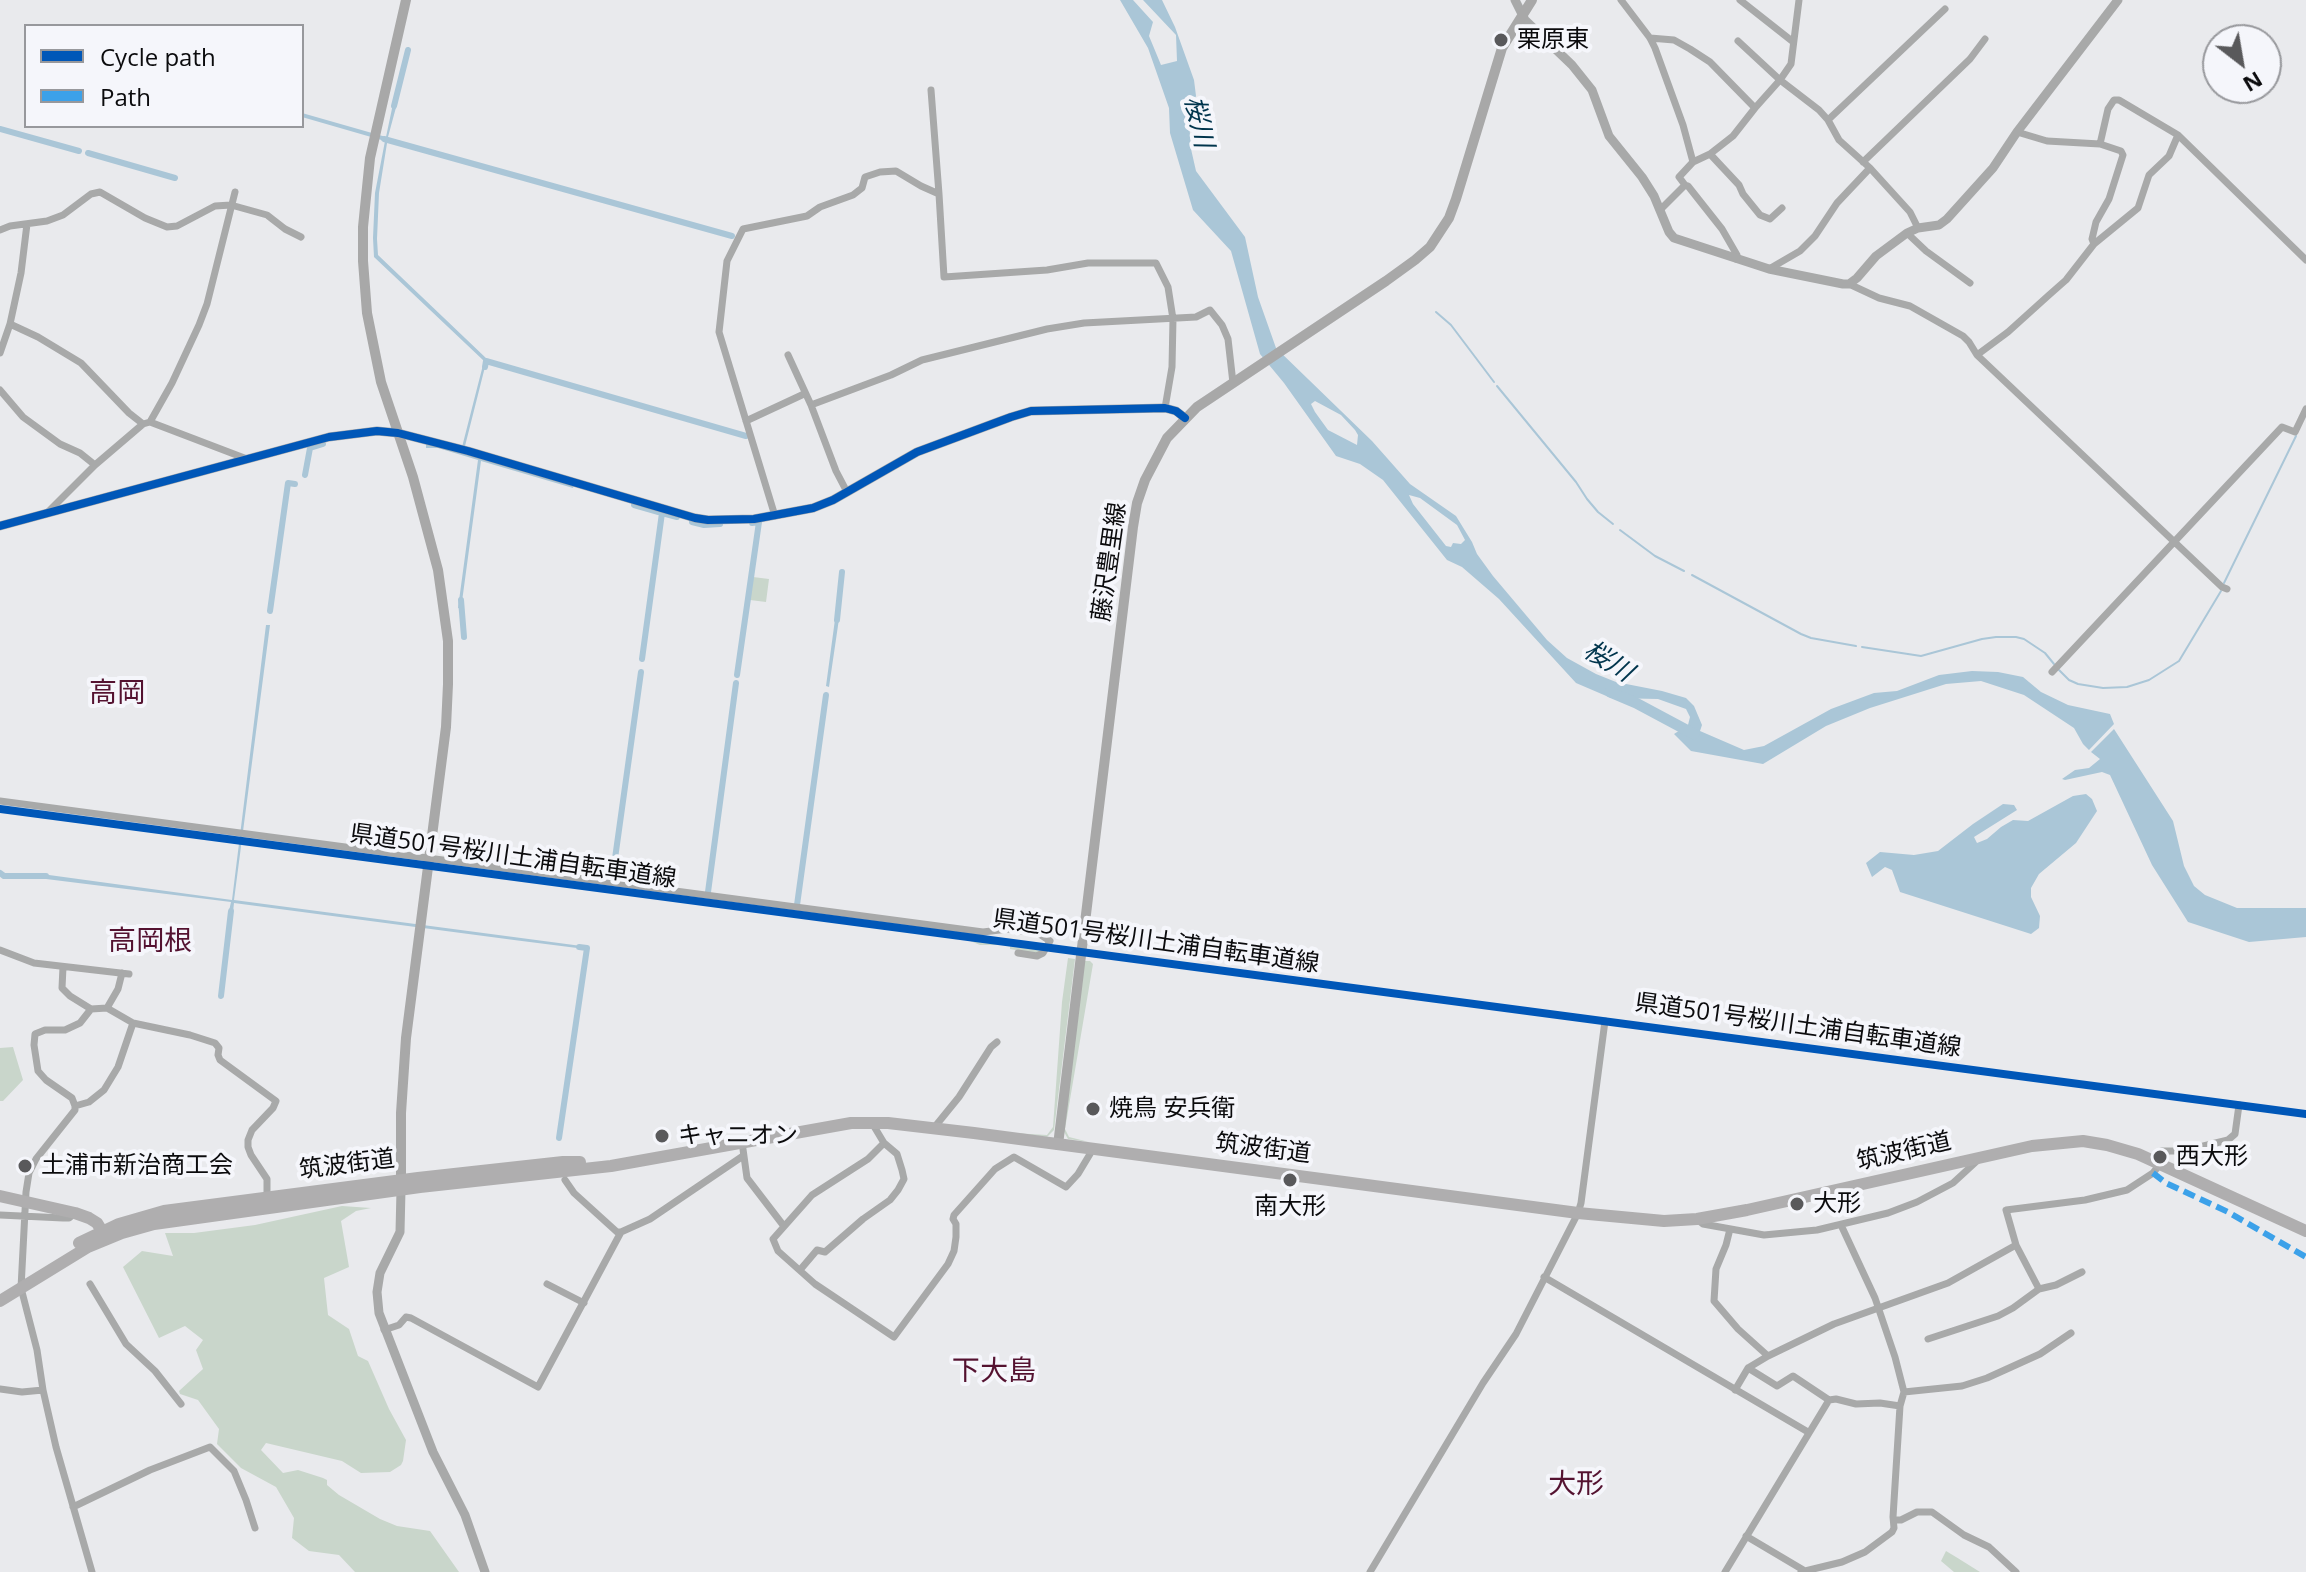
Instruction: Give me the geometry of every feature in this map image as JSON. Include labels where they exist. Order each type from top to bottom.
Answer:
[{"type":"highway","name":"筑波街道","points":[[104,1235],[164,1211],[267,1197],[611,1166],[742,1149],[830,1126],[872,1123],[1637,1220],[1697,1219],[2032,1146],[2083,1141],[2125,1149],[2306,1231]]},
{"type":"highway","name":"筑波街道","points":[[104,1235],[165,1222],[401,1185]]},
{"type":"highway","points":[[0,1196],[75,1213],[93,1220],[104,1235],[22,1283],[0,1301]]},
{"type":"highway","points":[[0,1291],[22,1283]]},
{"type":"main road","points":[[401,1185],[403,1072],[446,727],[448,641],[432,544],[381,382],[366,295],[363,227],[367,177],[373,138],[406,0]]},
{"type":"main road","name":"藤沢豊里線","points":[[1058,1145],[1137,503],[1154,459],[1185,418],[1423,254],[1449,218],[1502,48],[1532,0]]},
{"type":"street","points":[[1515,0],[1522,14],[1587,83],[1597,99],[1609,136],[1642,177],[1674,238],[1769,269],[1849,284],[1879,298],[1910,306],[1963,336],[1977,355],[2227,589]]},
{"type":"street","points":[[1621,0],[1650,38],[1683,125],[1693,162]]},
{"type":"street","points":[[1740,0],[1792,41]]},
{"type":"street","points":[[1736,259],[1737,255],[1722,229],[1679,177],[1693,162],[1710,154],[1733,136],[1791,64],[1799,0]]},
{"type":"street","points":[[1849,284],[1862,274],[1876,256],[1907,233],[1939,225],[1947,219],[1993,168],[2118,0]]},
{"type":"street","points":[[1828,120],[1945,9]]},
{"type":"street","points":[[1650,38],[1674,40],[1710,62],[1755,108]]},
{"type":"street","points":[[1863,162],[1970,59],[1985,39]]},
{"type":"street","points":[[1738,41],[1780,80],[1819,110],[1839,140],[1870,168],[1910,212],[1918,228]]},
{"type":"street","points":[[931,90],[944,277],[1047,270],[1088,263],[1156,263],[1168,287],[1173,319],[1172,367],[1165,408]]},
{"type":"street","points":[[2100,144],[2108,109],[2114,100],[2178,135],[2306,260]]},
{"type":"street","points":[[2017,132],[2047,141],[2100,144],[2118,149],[2123,155],[2109,199],[2096,222],[2092,239],[2094,244]]},
{"type":"street","points":[[1977,355],[2066,280],[2094,244],[2138,208],[2149,175],[2166,160],[2178,135]]},
{"type":"street","points":[[1710,154],[1739,185],[1760,215],[1770,219],[1782,208]]},
{"type":"street","points":[[1769,269],[1800,251],[1815,236],[1837,203],[1870,168]]},
{"type":"street","points":[[775,516],[719,332],[727,261],[743,229],[807,216],[820,207],[853,195],[862,188],[865,177],[880,172],[896,171],[939,194]]},
{"type":"street","points":[[1661,209],[1685,185]]},
{"type":"street","points":[[0,230],[63,215],[91,194],[100,192],[167,227],[177,226],[215,206],[231,205],[267,215],[301,237]]},
{"type":"street","points":[[46,515],[95,465],[147,423],[172,383],[207,304],[235,192]]},
{"type":"street","points":[[0,353],[21,273],[27,224]]},
{"type":"street","points":[[1907,233],[1970,283]]},
{"type":"street","points":[[811,405],[922,360],[1047,329],[1084,323],[1196,317],[1210,310],[1228,339],[1235,382]]},
{"type":"street","points":[[10,324],[81,363],[129,413],[147,423],[247,459]]},
{"type":"street","points":[[788,355],[847,492]]},
{"type":"street","points":[[0,390],[23,417],[95,465]]},
{"type":"street","points":[[746,421],[804,394]]},
{"type":"street","points":[[0,526],[352,433],[398,433],[708,520],[775,516],[813,508],[917,452],[1031,411],[1165,408],[1185,418]]},
{"type":"street","points":[[2052,672],[2282,427],[2295,432],[2306,409]]},
{"type":"street","points":[[0,801],[983,932],[1008,929],[1038,933],[1050,941],[1043,953],[1037,956],[1018,953]]},
{"type":"street","points":[[0,950],[34,963],[126,973],[107,1008]]},
{"type":"street","points":[[63,967],[62,988],[70,996],[91,1009],[107,1008],[133,1023],[215,1043],[219,1048],[220,1060],[276,1101],[252,1130],[248,1140],[251,1155],[267,1179],[267,1197]]},
{"type":"street","points":[[91,1009],[80,1023],[65,1030],[45,1030],[35,1034],[38,1071],[72,1098],[75,1110],[36,1159],[29,1173],[22,1283],[43,1390],[92,1572]]},
{"type":"street","points":[[1370,1572],[1483,1383],[1516,1334],[1578,1213],[1605,1021]]},
{"type":"street","points":[[75,1106],[89,1102],[104,1090],[118,1067],[133,1023]]},
{"type":"street","points":[[933,1129],[997,1042]]},
{"type":"street","points":[[2039,1289],[2016,1245],[2006,1210],[2127,1190],[2155,1165],[2161,1151],[2183,1151],[2228,1140],[2235,1134],[2239,1105]]},
{"type":"street","points":[[800,1270],[817,1250],[825,1252],[890,1200],[904,1179],[897,1154],[884,1143],[872,1123]]},
{"type":"street","points":[[884,1143],[868,1159],[812,1195],[773,1239],[778,1251],[825,1291],[894,1337],[948,1264],[956,1237],[954,1215],[995,1169],[1014,1157],[1066,1187],[1093,1149]]},
{"type":"street","points":[[565,1180],[574,1193],[617,1232],[621,1232],[650,1219],[742,1149],[747,1178],[783,1225]]},
{"type":"street","name":"筑波街道","points":[[1697,1219],[1703,1224],[1779,1235],[1841,1225],[1888,1213],[1935,1194],[1972,1168],[1980,1158]]},
{"type":"street","points":[[401,1185],[400,1232],[380,1273],[377,1304],[384,1330],[433,1452],[473,1535],[485,1572]]},
{"type":"street","points":[[0,1215],[69,1218],[75,1213]]},
{"type":"street","points":[[1746,1536],[1803,1571],[1842,1562],[1865,1552],[1892,1532],[1900,1406],[1904,1392],[1878,1308],[1841,1225]]},
{"type":"street","points":[[1730,1229],[1716,1269],[1714,1301],[1738,1329],[1768,1356]]},
{"type":"street","points":[[384,1330],[399,1325],[406,1317],[411,1318],[538,1387],[621,1232]]},
{"type":"street","points":[[1735,1390],[1748,1368],[1768,1356],[1834,1324],[1948,1283],[2016,1245]]},
{"type":"street","points":[[1928,1339],[1998,1316],[2039,1289],[2056,1285],[2082,1272]]},
{"type":"street","points":[[1544,1277],[1808,1432]]},
{"type":"street","points":[[90,1284],[126,1344],[155,1371],[181,1404]]},
{"type":"street","points":[[547,1284],[584,1303]]},
{"type":"street","points":[[1904,1392],[1962,1386],[1987,1378],[2040,1354],[2071,1333]]},
{"type":"street","points":[[1748,1368],[1777,1386],[1793,1376],[1829,1400],[1900,1406]]},
{"type":"street","points":[[0,1389],[22,1392],[43,1390]]},
{"type":"street","points":[[1725,1572],[1829,1400]]},
{"type":"street","points":[[73,1507],[150,1470],[210,1447],[234,1471],[255,1528]]},
{"type":"street","points":[[1894,1520],[1917,1512],[1932,1512],[1964,1535],[1989,1547],[2016,1572]]},
{"type":"shaded area","points":[[753,577],[769,579],[766,602],[750,600]]},
{"type":"shaded area","points":[[964,935],[1044,945],[1037,954],[1010,949],[1010,945],[980,945],[963,938]]},
{"type":"shaded area","points":[[1068,958],[1075,959],[1054,1130],[1047,1137],[1013,1133],[1047,1135],[1053,1127]]},
{"type":"shaded area","points":[[1084,961],[1093,964],[1065,1129],[1069,1137],[1089,1142],[1068,1139],[1063,1130]]},
{"type":"shaded area","points":[[13,1047],[23,1080],[0,1101],[0,1048]]},
{"type":"shaded area","points":[[342,1206],[371,1208],[356,1211],[341,1221],[349,1267],[324,1278],[328,1315],[349,1329],[358,1356],[368,1361],[406,1440],[403,1461],[390,1472],[361,1473],[342,1461],[266,1443],[261,1450],[283,1473],[298,1470],[323,1478],[339,1495],[380,1519],[397,1526],[430,1531],[459,1572],[355,1572],[339,1555],[309,1551],[292,1538],[294,1518],[276,1487],[241,1468],[217,1444],[219,1429],[198,1400],[180,1394],[179,1391],[203,1369],[196,1350],[203,1340],[185,1326],[159,1338],[123,1267],[142,1251],[173,1256],[165,1233],[194,1233],[255,1225]]},
{"type":"shaded area","points":[[1946,1551],[1980,1572],[1954,1572],[1941,1561]]},
{"type":"water","points":[[1120,0],[1133,0],[1153,22],[1149,36],[1161,65],[1177,61],[1176,35],[1143,0],[1162,0],[1175,27],[1194,80],[1196,96],[1189,121],[1196,171],[1245,237],[1258,297],[1276,348],[1372,441],[1410,484],[1456,516],[1493,576],[1547,640],[1567,658],[1616,682],[1686,698],[1694,706],[1702,725],[1700,731],[1744,750],[1764,746],[1831,709],[1874,693],[1897,691],[1939,675],[1972,671],[2023,677],[2041,692],[2068,705],[2110,714],[2114,724],[2089,750],[2074,728],[2024,695],[1981,681],[1946,684],[1870,708],[1826,726],[1763,764],[1691,751],[1674,734],[1688,725],[1690,717],[1686,709],[1658,699],[1611,698],[1576,683],[1499,599],[1462,567],[1447,560],[1383,480],[1360,464],[1336,456],[1260,354],[1231,251],[1193,210],[1170,133],[1169,108],[1148,48]],"holes":[[[1315,401],[1341,415],[1358,435],[1357,445],[1328,430],[1311,404]],[[1409,495],[1420,498],[1457,525],[1465,540],[1461,544],[1446,546]]]},
{"type":"water","points":[[394,99],[398,100],[379,193],[378,255],[487,359],[464,450],[574,485],[573,488],[481,461],[461,609],[458,608],[478,460],[438,448],[426,448],[426,444],[461,451],[484,361],[374,257],[375,193],[385,141],[304,118],[304,114],[386,137]]},
{"type":"water","points":[[836,612],[840,612],[829,687],[826,686]]},
{"type":"water","points":[[266,625],[270,625],[234,900],[589,947],[585,949],[234,903],[233,912],[229,911],[231,902],[38,878],[38,874],[49,875],[232,900]]},
{"type":"water","points":[[2114,729],[2173,821],[2184,866],[2194,886],[2205,895],[2237,908],[2306,908],[2306,937],[2249,942],[2188,922],[2152,865],[2110,775],[2102,772],[2062,779],[2075,770],[2089,768],[2100,759],[2091,752]]},
{"type":"water","points":[[2086,794],[2097,811],[2076,843],[2039,874],[2031,888],[2031,897],[2040,916],[2039,928],[2031,934],[1900,892],[1892,870],[1885,867],[1872,877],[1866,863],[1880,852],[1914,855],[1938,851],[2003,804],[2014,805],[2017,810],[1974,837],[1977,843],[2013,820],[2028,821],[2073,796]]},
{"type":"waterway","points":[[394,106],[408,50]]},
{"type":"waterway","points":[[0,129],[79,151]]},
{"type":"waterway","points":[[384,139],[732,236]]},
{"type":"waterway","points":[[88,153],[175,178]]},
{"type":"waterway","points":[[1436,312],[1451,325],[1494,382]]},
{"type":"waterway","points":[[485,367],[486,361],[746,436]]},
{"type":"waterway","points":[[1497,386],[1587,499],[1613,524]]},
{"type":"waterway","points":[[2224,583],[2296,436]]},
{"type":"waterway","points":[[305,475],[310,448],[323,444]]},
{"type":"waterway","points":[[270,611],[288,483],[295,484]]},
{"type":"waterway","points":[[634,505],[662,513],[642,659]]},
{"type":"waterway","points":[[662,513],[677,517]]},
{"type":"waterway","points":[[692,522],[720,524]]},
{"type":"waterway","points":[[737,675],[759,522],[752,523]]},
{"type":"waterway","points":[[1620,530],[1655,556],[1684,571]]},
{"type":"waterway","points":[[837,620],[842,572]]},
{"type":"waterway","points":[[1692,575],[1801,634],[1856,646]]},
{"type":"waterway","points":[[2059,670],[2078,684],[2103,688],[2127,687],[2149,680],[2179,661],[2221,591]]},
{"type":"waterway","points":[[461,600],[464,637]]},
{"type":"waterway","points":[[1862,647],[1921,656],[1982,639],[2016,637],[2045,653],[2054,664]]},
{"type":"waterway","points":[[612,880],[641,672]]},
{"type":"waterway","points":[[708,892],[736,683]]},
{"type":"waterway","name":"桜川","points":[[1610,692],[1694,734]]},
{"type":"waterway","points":[[797,905],[826,695]]},
{"type":"waterway","points":[[0,873],[4,876],[46,876]]},
{"type":"waterway","points":[[221,996],[231,911]]},
{"type":"waterway","points":[[559,1138],[587,948],[579,947]]},
{"type":"marked path","points":[[2153,1173],[2166,1183],[2228,1212],[2306,1257]]},
{"type":"cycle path","points":[[0,526],[329,437],[377,431],[398,433],[468,451],[695,518],[754,519],[813,508],[833,500],[917,452],[1031,411],[1165,408],[1185,418]]},
{"type":"cycle path","name":"県道501号桜川土浦自転車道線","points":[[0,809],[2306,1114]]},
{"type":"place","name":"栗原東","points":[[1501,40]]},
{"type":"place","name":"焼鳥 安兵衛","points":[[1093,1109]]},
{"type":"place","name":"キャニオン","points":[[662,1136]]},
{"type":"place","name":"西大形","points":[[2160,1157]]},
{"type":"place","name":"土浦市新治商工会","points":[[25,1166]]},
{"type":"place","name":"南大形","points":[[1290,1180]]},
{"type":"place","name":"大形","points":[[1797,1204]]},
{"type":"district","name":"高岡","points":[[117,694]]},
{"type":"district","name":"高岡根","points":[[150,942]]},
{"type":"district","name":"下大島","points":[[994,1372]]},
{"type":"district","name":"大形","points":[[1576,1485]]}]
